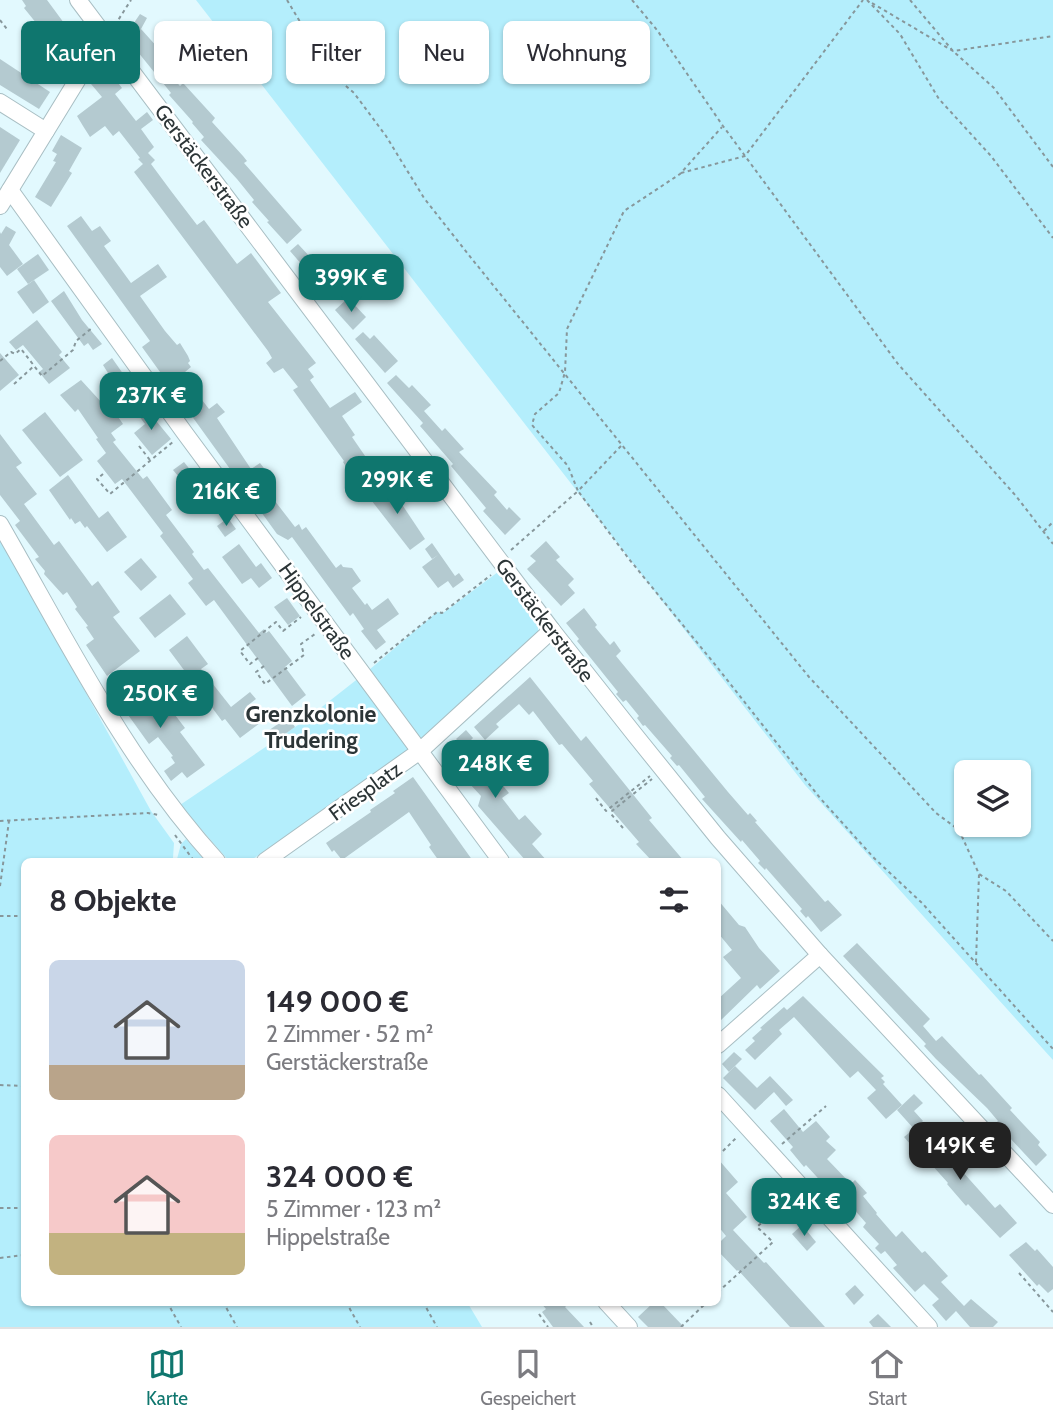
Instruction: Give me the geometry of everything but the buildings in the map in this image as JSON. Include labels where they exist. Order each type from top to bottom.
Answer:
[{"type":"street","name":"Gerstäckerstraße","points":[[79,0],[94,21]]},
{"type":"street","name":"Gerstäckerstraße","points":[[140,82],[552,630],[718,838],[820,955],[1053,1205]]},
{"type":"street","points":[[0,206],[75,84]]},
{"type":"street","points":[[0,102],[47,131]]},
{"type":"street","name":"Hippelstraße","points":[[10,190],[184,432],[499,858]]},
{"type":"street","points":[[0,524],[93,689],[138,762],[173,811],[214,858]]},
{"type":"street","name":"Friesplatz","points":[[269,858],[420,751],[552,630]]},
{"type":"street","points":[[721,1042],[820,955]]},
{"type":"street","points":[[721,1098],[929,1327]]},
{"type":"street","points":[[610,1306],[629,1327]]},
{"type":"path","points":[[118,21],[131,0]]},
{"type":"path","points":[[287,0],[330,72],[354,93],[386,136],[424,198],[809,677],[936,813],[959,830],[979,874],[976,963]]},
{"type":"path","points":[[632,0],[657,30],[723,126],[898,365],[1016,496],[1053,544]]},
{"type":"path","points":[[910,0],[953,51],[994,89],[1053,167]]},
{"type":"path","points":[[680,174],[745,156],[866,1]]},
{"type":"path","points":[[866,1],[953,51],[1053,36]]},
{"type":"path","points":[[866,1],[901,34],[939,99],[991,156],[1053,238]]},
{"type":"path","points":[[0,20],[7,29]]},
{"type":"path","points":[[723,126],[680,174],[624,211],[567,329],[565,372],[559,393],[535,414],[532,425],[568,466],[579,491],[629,559],[820,798],[874,858],[922,903],[1053,1049]]},
{"type":"path","points":[[0,361],[11,352],[15,354],[21,349],[42,376],[73,350],[76,341],[104,318]]},
{"type":"path","points":[[15,384],[34,366]]},
{"type":"path","points":[[103,474],[97,479],[110,494],[184,432]]},
{"type":"path","points":[[362,672],[437,612],[442,613],[501,562],[579,491],[622,445]]},
{"type":"path","points":[[139,446],[151,460]]},
{"type":"path","points":[[1044,532],[1053,522]]},
{"type":"path","points":[[258,658],[250,664],[240,652],[276,622],[283,631],[314,607]]},
{"type":"path","points":[[264,666],[256,672],[265,684],[304,656],[300,644],[327,625]]},
{"type":"path","points":[[596,798],[606,811],[662,769]]},
{"type":"path","points":[[623,828],[611,814],[612,811],[662,769]]},
{"type":"path","points":[[0,821],[148,813],[164,816]]},
{"type":"path","points":[[0,886],[9,821]]},
{"type":"path","points":[[175,835],[192,858]]},
{"type":"path","points":[[979,874],[1006,891],[1053,942]]},
{"type":"path","points":[[0,916],[21,916]]},
{"type":"path","points":[[0,1085],[21,1086]]},
{"type":"path","points":[[771,1154],[826,1106]]},
{"type":"path","points":[[721,1153],[748,1128]]},
{"type":"path","points":[[0,1208],[21,1208]]},
{"type":"path","points":[[721,1289],[773,1242],[757,1227],[773,1212]]},
{"type":"path","points":[[0,1258],[21,1255]]},
{"type":"path","points":[[1019,1273],[1053,1312]]},
{"type":"path","points":[[169,1306],[181,1327]]},
{"type":"path","points":[[225,1306],[237,1327]]},
{"type":"path","points":[[348,1306],[360,1327]]},
{"type":"path","points":[[426,1306],[437,1327]]},
{"type":"path","points":[[681,1327],[703,1306]]},
{"type":"path","points":[[539,1314],[548,1327]]},
{"type":"path","points":[[590,1322],[593,1327]]},
{"type":"shaded area","points":[[196,0],[1053,0],[1053,1060],[805,785],[261,84],[272,84],[272,21],[212,21]]},
{"type":"shaded area","points":[[0,537],[151,811],[174,843],[173,858],[21,858],[21,1306],[469,1306],[482,1327],[0,1327]]},
{"type":"shaded area","points":[[498,572],[538,623],[538,634],[405,753],[254,858],[226,858],[180,805],[304,721],[437,612],[443,613]]},
{"type":"shaded area","points":[[186,839],[202,858],[177,858],[181,844]]},
{"type":"district","name":"Grenzkolonie Trudering","points":[[311,727]]}]
